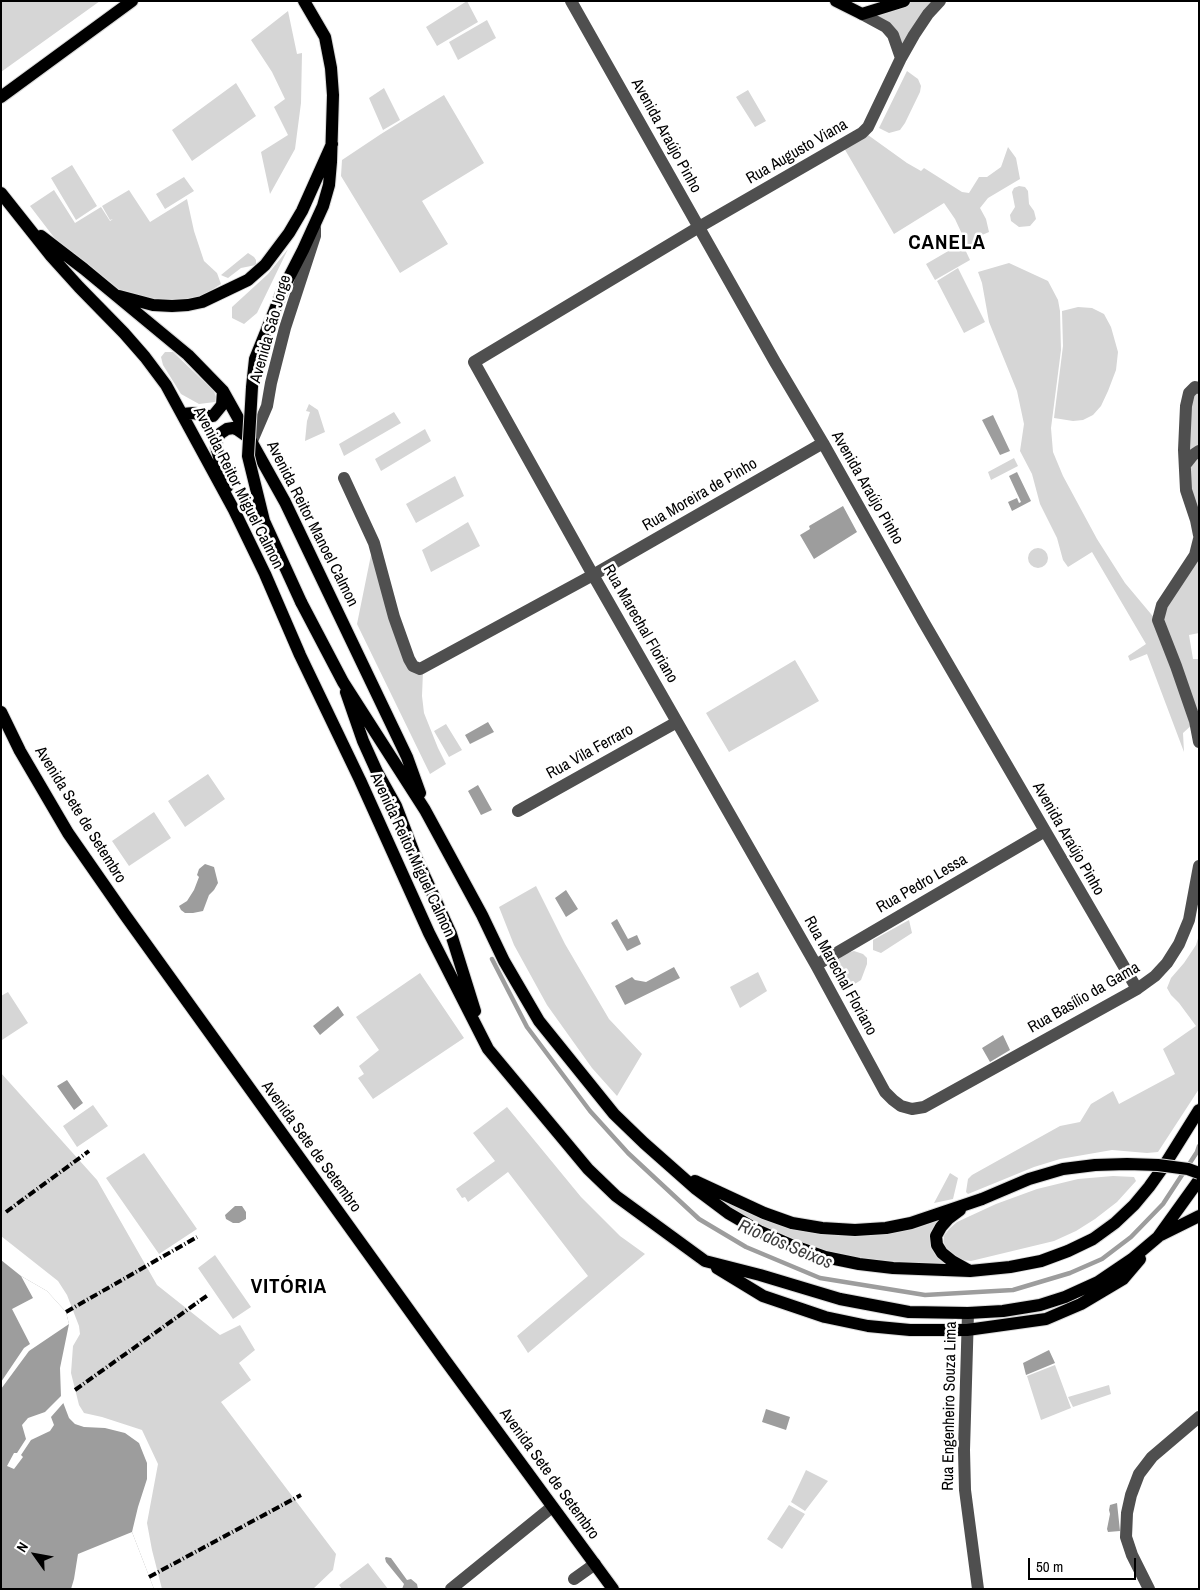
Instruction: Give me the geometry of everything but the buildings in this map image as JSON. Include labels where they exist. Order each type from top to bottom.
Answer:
[{"type":"main road","points":[[1,96],[132,1]]},
{"type":"main road","points":[[304,1],[325,37],[333,88],[329,185],[315,224],[284,287],[256,359],[252,387],[248,456],[264,521],[301,602],[343,682],[425,810],[482,915],[504,961],[539,1021],[614,1114],[675,1171],[728,1213],[760,1231],[825,1257],[859,1264],[893,1268],[970,1271],[1010,1268],[1041,1261],[1086,1242],[1116,1223],[1149,1187],[1199,1110]]},
{"type":"main road","points":[[836,1],[862,14],[904,1]]},
{"type":"main road","points":[[113,294],[153,304],[188,306],[202,302],[248,280],[265,265],[289,233],[302,211],[332,144]]},
{"type":"main road","name":"Avenida Reitor Miguel Calmon","points":[[1,193],[23,222],[68,274],[145,357],[166,385],[234,510],[429,933],[488,1049],[588,1169],[616,1196],[705,1261],[840,1299],[909,1312],[968,1313]]},
{"type":"main road","name":"Avenida Reitor Manoel Calmon","points":[[23,222],[84,269],[188,356],[223,391],[285,502],[356,647],[407,757],[425,810]]},
{"type":"main road","points":[[182,414],[194,413],[203,416],[213,416],[222,405],[223,391]]},
{"type":"main road","points":[[234,510],[216,446],[217,438],[227,429],[233,428],[252,440]]},
{"type":"main road","points":[[343,682],[363,741],[377,772],[396,806],[450,934],[488,1049]]},
{"type":"main road","name":"Avenida Sete de Setembro","points":[[1,712],[20,751],[68,833],[125,915],[613,1589]]},
{"type":"main road","points":[[675,1171],[735,1201],[792,1223],[822,1228],[855,1230],[886,1228],[911,1223],[968,1205],[1029,1179],[1063,1169],[1127,1164],[1158,1165],[1199,1173]]},
{"type":"main road","points":[[705,1261],[763,1296],[825,1317],[868,1326],[910,1330],[967,1330],[1046,1319],[1081,1304],[1123,1279],[1158,1237],[1199,1180]]},
{"type":"main road","points":[[968,1205],[948,1219],[936,1236],[937,1245],[942,1253],[970,1271]]},
{"type":"main road","points":[[968,1313],[1003,1311],[1040,1305],[1065,1297],[1098,1282],[1132,1259],[1158,1237],[1199,1216]]},
{"type":"street","name":"Avenida Araújo Pinho","points":[[571,1],[775,362],[824,443],[923,620],[1137,989]]},
{"type":"street","name":"Rua Augusto Viana","points":[[699,227],[868,128],[901,58],[918,28],[940,1]]},
{"type":"street","points":[[862,14],[886,27],[893,35],[901,58]]},
{"type":"street","name":"Avenida São Jorge","points":[[252,440],[267,406],[285,328],[315,236],[315,224]]},
{"type":"street","name":"Rua Marechal Floriano","points":[[699,227],[474,362],[593,575],[816,965],[885,1092],[901,1106],[912,1109],[924,1107]]},
{"type":"street","points":[[1197,387],[1188,393],[1184,450],[1186,490],[1199,535]]},
{"type":"street","name":"Rua Moreira de Pinho","points":[[344,478],[374,544],[394,617],[410,659],[413,666],[420,669],[593,575],[824,443]]},
{"type":"street","points":[[1185,465],[1193,455],[1199,452]]},
{"type":"street","points":[[1199,539],[1195,555],[1162,606],[1158,620],[1195,721],[1199,742]]},
{"type":"street","name":"Rua Vila Ferraro","points":[[518,811],[677,722]]},
{"type":"street","name":"Rua Pedro Lessa","points":[[816,965],[1045,832]]},
{"type":"street","name":"Rua Basílio da Gama","points":[[924,1107],[1137,989],[1155,976],[1180,944],[1189,920],[1199,866]]},
{"type":"street","name":"Rua Engenheiro Souza Lima","points":[[968,1313],[964,1450],[965,1490],[978,1589]]},
{"type":"street","points":[[1149,1589],[1132,1555],[1126,1537],[1127,1513],[1131,1495],[1139,1474],[1152,1456],[1199,1417]]},
{"type":"street","points":[[451,1589],[552,1507]]},
{"type":"street","points":[[574,1579],[595,1564]]},
{"type":"shaded area","points":[[1,1],[100,1],[1,72]]},
{"type":"shaded area","points":[[467,1],[478,22],[437,46],[426,27]]},
{"type":"shaded area","points":[[914,1],[937,1],[902,53],[870,15]]},
{"type":"shaded area","points":[[288,11],[297,54],[302,53],[301,103],[295,149],[270,194],[261,152],[288,135],[274,107],[285,99],[272,72],[251,40]]},
{"type":"shaded area","points":[[487,20],[496,38],[458,60],[449,42]]},
{"type":"shaded area","points":[[907,71],[918,79],[921,86],[920,92],[900,130],[889,133],[879,128]]},
{"type":"shaded area","points":[[236,83],[256,116],[192,161],[172,130]]},
{"type":"shaded area","points":[[384,88],[400,120],[383,130],[369,98]]},
{"type":"shaded area","points":[[748,90],[766,121],[755,127],[736,97]]},
{"type":"shaded area","points":[[444,95],[484,163],[422,201],[448,244],[400,273],[341,176],[342,160]]},
{"type":"shaded area","points":[[868,135],[907,163],[921,171],[924,168],[962,192],[969,193],[979,177],[987,177],[1001,167],[1008,147],[1016,158],[1020,179],[988,198],[980,208],[986,219],[989,232],[982,235],[979,245],[969,249],[955,219],[944,203],[894,234],[844,148]]},
{"type":"shaded area","points":[[72,165],[97,206],[76,220],[51,178]]},
{"type":"shaded area","points":[[184,177],[194,191],[165,209],[156,194]]},
{"type":"shaded area","points":[[1019,186],[1025,187],[1028,191],[1029,204],[1034,211],[1036,219],[1030,226],[1019,227],[1011,221],[1010,215],[1015,207],[1012,192],[1014,188]]},
{"type":"shaded area","points":[[54,190],[75,223],[101,207],[110,221],[113,219],[110,220],[102,206],[129,190],[150,222],[187,199],[194,231],[204,261],[217,273],[221,284],[201,297],[172,303],[122,293],[56,240],[30,206]]},
{"type":"shaded area","points":[[962,243],[970,260],[935,280],[926,264]]},
{"type":"shaded area","points":[[288,249],[257,313],[244,324],[232,318],[232,307],[268,274]]},
{"type":"shaded area","points":[[248,253],[256,260],[256,265],[241,268],[228,278],[221,275]]},
{"type":"shaded area","points":[[1009,263],[1048,281],[1058,300],[1061,350],[1051,428],[1053,452],[1063,476],[1097,539],[1125,583],[1156,620],[1194,723],[1183,733],[1184,752],[1147,654],[1130,661],[1128,656],[1146,644],[1092,552],[1068,567],[1063,560],[1057,538],[1040,504],[1032,474],[1020,451],[1024,424],[1017,391],[989,322],[982,283],[978,272]]},
{"type":"shaded area","points":[[958,268],[985,322],[964,333],[937,281]]},
{"type":"shaded area","points":[[1078,307],[1092,308],[1104,314],[1111,327],[1118,352],[1116,370],[1101,406],[1093,415],[1083,420],[1073,421],[1054,418],[1063,346],[1062,311]]},
{"type":"shaded area","points":[[165,352],[173,352],[214,391],[215,402],[199,404],[181,394],[163,365],[161,357]]},
{"type":"shaded area","points":[[1199,391],[1199,448],[1186,458],[1192,393]]},
{"type":"shaded area","points":[[309,404],[318,410],[325,432],[305,441],[310,412],[306,411]]},
{"type":"shaded area","points":[[394,412],[401,423],[344,456],[339,444]]},
{"type":"shaded area","points":[[993,415],[1010,451],[1000,455],[982,420]]},
{"type":"shaded area","points":[[425,429],[431,441],[381,471],[375,459]]},
{"type":"shaded area","points":[[1199,454],[1199,518],[1190,492],[1189,463]]},
{"type":"shaded area","points":[[1014,458],[1018,466],[991,480],[988,472]]},
{"type":"shaded area","points":[[1017,472],[1031,501],[1012,511],[1008,502],[1017,498],[1019,503],[1021,502],[1009,476]]},
{"type":"shaded area","points":[[455,476],[464,496],[416,523],[406,504]]},
{"type":"shaded area","points":[[843,506],[857,532],[814,559],[800,535],[810,529],[809,526]]},
{"type":"shaded area","points":[[468,522],[480,546],[431,572],[422,550]]},
{"type":"shaded area","points":[[1038,548],[1045,551],[1048,558],[1045,565],[1038,568],[1031,565],[1028,558],[1031,551]]},
{"type":"shaded area","points":[[1199,549],[1199,633],[1189,635],[1193,659],[1199,659],[1199,723],[1160,620]]},
{"type":"shaded area","points":[[372,550],[407,663],[423,671],[422,696],[424,713],[446,764],[430,774],[357,624]]},
{"type":"shaded area","points":[[795,660],[819,701],[729,752],[706,713]]},
{"type":"shaded area","points":[[488,722],[494,732],[470,744],[465,735]]},
{"type":"shaded area","points":[[446,724],[462,750],[449,757],[434,731]]},
{"type":"shaded area","points":[[208,774],[225,799],[185,827],[168,801]]},
{"type":"shaded area","points":[[478,785],[492,810],[481,815],[468,791]]},
{"type":"shaded area","points":[[154,812],[171,838],[129,866],[112,841]]},
{"type":"shaded area","points":[[205,864],[214,867],[218,883],[209,895],[203,911],[185,913],[179,906],[187,901],[194,890],[199,877],[197,875],[199,869]]},
{"type":"shaded area","points":[[536,886],[565,944],[609,1019],[642,1054],[617,1096],[592,1068],[547,1005],[514,945],[499,907]]},
{"type":"shaded area","points":[[566,890],[578,909],[566,917],[555,898]]},
{"type":"shaded area","points":[[617,919],[628,939],[637,935],[641,944],[627,951],[611,923]]},
{"type":"shaded area","points":[[909,920],[912,933],[881,953],[873,950],[873,940]]},
{"type":"shaded area","points":[[1199,935],[1199,1089],[1158,1152],[1112,1150],[1060,1159],[1034,1167],[968,1194],[966,1192],[968,1179],[972,1175],[1060,1126],[1080,1122],[1091,1104],[1113,1091],[1119,1104],[1175,1074],[1163,1049],[1196,1026],[1167,988],[1171,978],[1196,945]]},
{"type":"shaded area","points":[[854,951],[863,954],[867,958],[867,964],[861,980],[850,987],[841,982],[834,972],[836,962],[844,954]]},
{"type":"shaded area","points":[[674,967],[680,978],[625,1005],[615,986],[632,977],[635,980],[646,982]]},
{"type":"shaded area","points":[[758,972],[767,991],[740,1008],[730,987]]},
{"type":"shaded area","points":[[420,973],[464,1038],[373,1099],[358,1078],[364,1074],[359,1066],[379,1050],[356,1017]]},
{"type":"shaded area","points":[[8,992],[28,1023],[2,1040],[1,996]]},
{"type":"shaded area","points":[[338,1006],[344,1015],[320,1035],[313,1026]]},
{"type":"shaded area","points":[[1003,1035],[1010,1050],[990,1062],[982,1048]]},
{"type":"shaded area","points":[[1,1073],[97,1180],[157,1285],[220,1335],[240,1325],[255,1350],[239,1363],[251,1380],[221,1402],[336,1554],[333,1570],[313,1589],[162,1589],[147,1523],[158,1464],[142,1430],[84,1413],[79,1405],[71,1373],[73,1346],[80,1334],[79,1326],[67,1295],[58,1281],[1,1236]]},
{"type":"shaded area","points":[[67,1080],[83,1103],[74,1110],[57,1086]]},
{"type":"shaded area","points":[[93,1105],[108,1126],[77,1147],[63,1126]]},
{"type":"shaded area","points":[[507,1107],[581,1197],[620,1236],[645,1254],[528,1353],[517,1336],[588,1276],[508,1172],[468,1202],[465,1197],[462,1198],[456,1189],[495,1161],[473,1133]]},
{"type":"shaded area","points":[[144,1153],[197,1229],[159,1254],[106,1178]]},
{"type":"shaded area","points":[[950,1173],[958,1178],[953,1199],[934,1203]]},
{"type":"shaded area","points":[[1113,1176],[1134,1177],[1136,1181],[1117,1202],[1095,1219],[1076,1231],[1054,1241],[971,1261],[961,1260],[946,1248],[944,1236],[949,1229],[957,1222],[996,1204],[1037,1189],[1078,1179]]},
{"type":"shaded area","points":[[685,1178],[741,1206],[839,1231],[951,1213],[933,1236],[959,1268],[859,1262],[760,1229]]},
{"type":"shaded area","points":[[235,1206],[242,1206],[246,1212],[246,1219],[239,1223],[233,1223],[226,1219],[225,1215]]},
{"type":"shaded area","points":[[215,1255],[251,1307],[233,1319],[198,1268]]},
{"type":"shaded area","points":[[1,1260],[21,1276],[47,1291],[66,1312],[69,1324],[60,1368],[61,1397],[69,1418],[75,1424],[84,1427],[105,1428],[125,1433],[139,1443],[147,1463],[147,1479],[132,1532],[154,1589],[1,1589]]},
{"type":"shaded area","points":[[1049,1350],[1055,1363],[1026,1375],[1023,1363]]},
{"type":"shaded area","points":[[1055,1365],[1071,1408],[1041,1420],[1027,1376]]},
{"type":"shaded area","points":[[1109,1385],[1111,1394],[1073,1407],[1068,1397]]},
{"type":"shaded area","points":[[766,1409],[790,1417],[786,1430],[762,1422]]},
{"type":"shaded area","points":[[806,1470],[828,1481],[805,1511],[791,1502]]},
{"type":"shaded area","points":[[1117,1503],[1120,1531],[1108,1532],[1110,1505]]},
{"type":"shaded area","points":[[789,1505],[805,1514],[782,1549],[767,1539]]},
{"type":"shaded area","points":[[386,1557],[391,1558],[407,1580],[411,1579],[417,1584],[418,1589],[402,1589],[404,1584],[386,1562]]},
{"type":"shaded area","points":[[368,1563],[388,1589],[342,1589],[339,1585]]},
{"type":"pier","points":[[21,1276],[47,1291],[66,1312],[69,1324],[29,1351],[1,1389],[1,1382],[24,1348],[30,1344],[12,1309],[33,1298]]},
{"type":"pier","points":[[63,1394],[66,1400],[51,1417],[54,1425],[50,1431],[31,1440],[21,1455],[23,1457],[14,1469],[7,1466],[14,1453],[17,1453],[26,1439],[22,1425],[28,1418],[45,1412]]},
{"type":"pier","points":[[132,1532],[154,1589],[71,1589],[78,1554]]},
{"type":"waterway","name":"Rio dos Seixos","points":[[492,959],[527,1027],[590,1111],[628,1153],[699,1219],[746,1247],[820,1278],[925,1295],[1013,1290],[1070,1273],[1102,1259],[1131,1237],[1163,1204],[1199,1146]]},
{"type":"railway","points":[[6,1212],[89,1151]]},
{"type":"railway","points":[[66,1312],[197,1237]]},
{"type":"railway","points":[[75,1390],[208,1295]]},
{"type":"railway","points":[[149,1577],[301,1495]]},
{"type":"district","name":"CANELA","points":[[947,243]]},
{"type":"district","name":"VITÓRIA","points":[[289,1287]]}]
